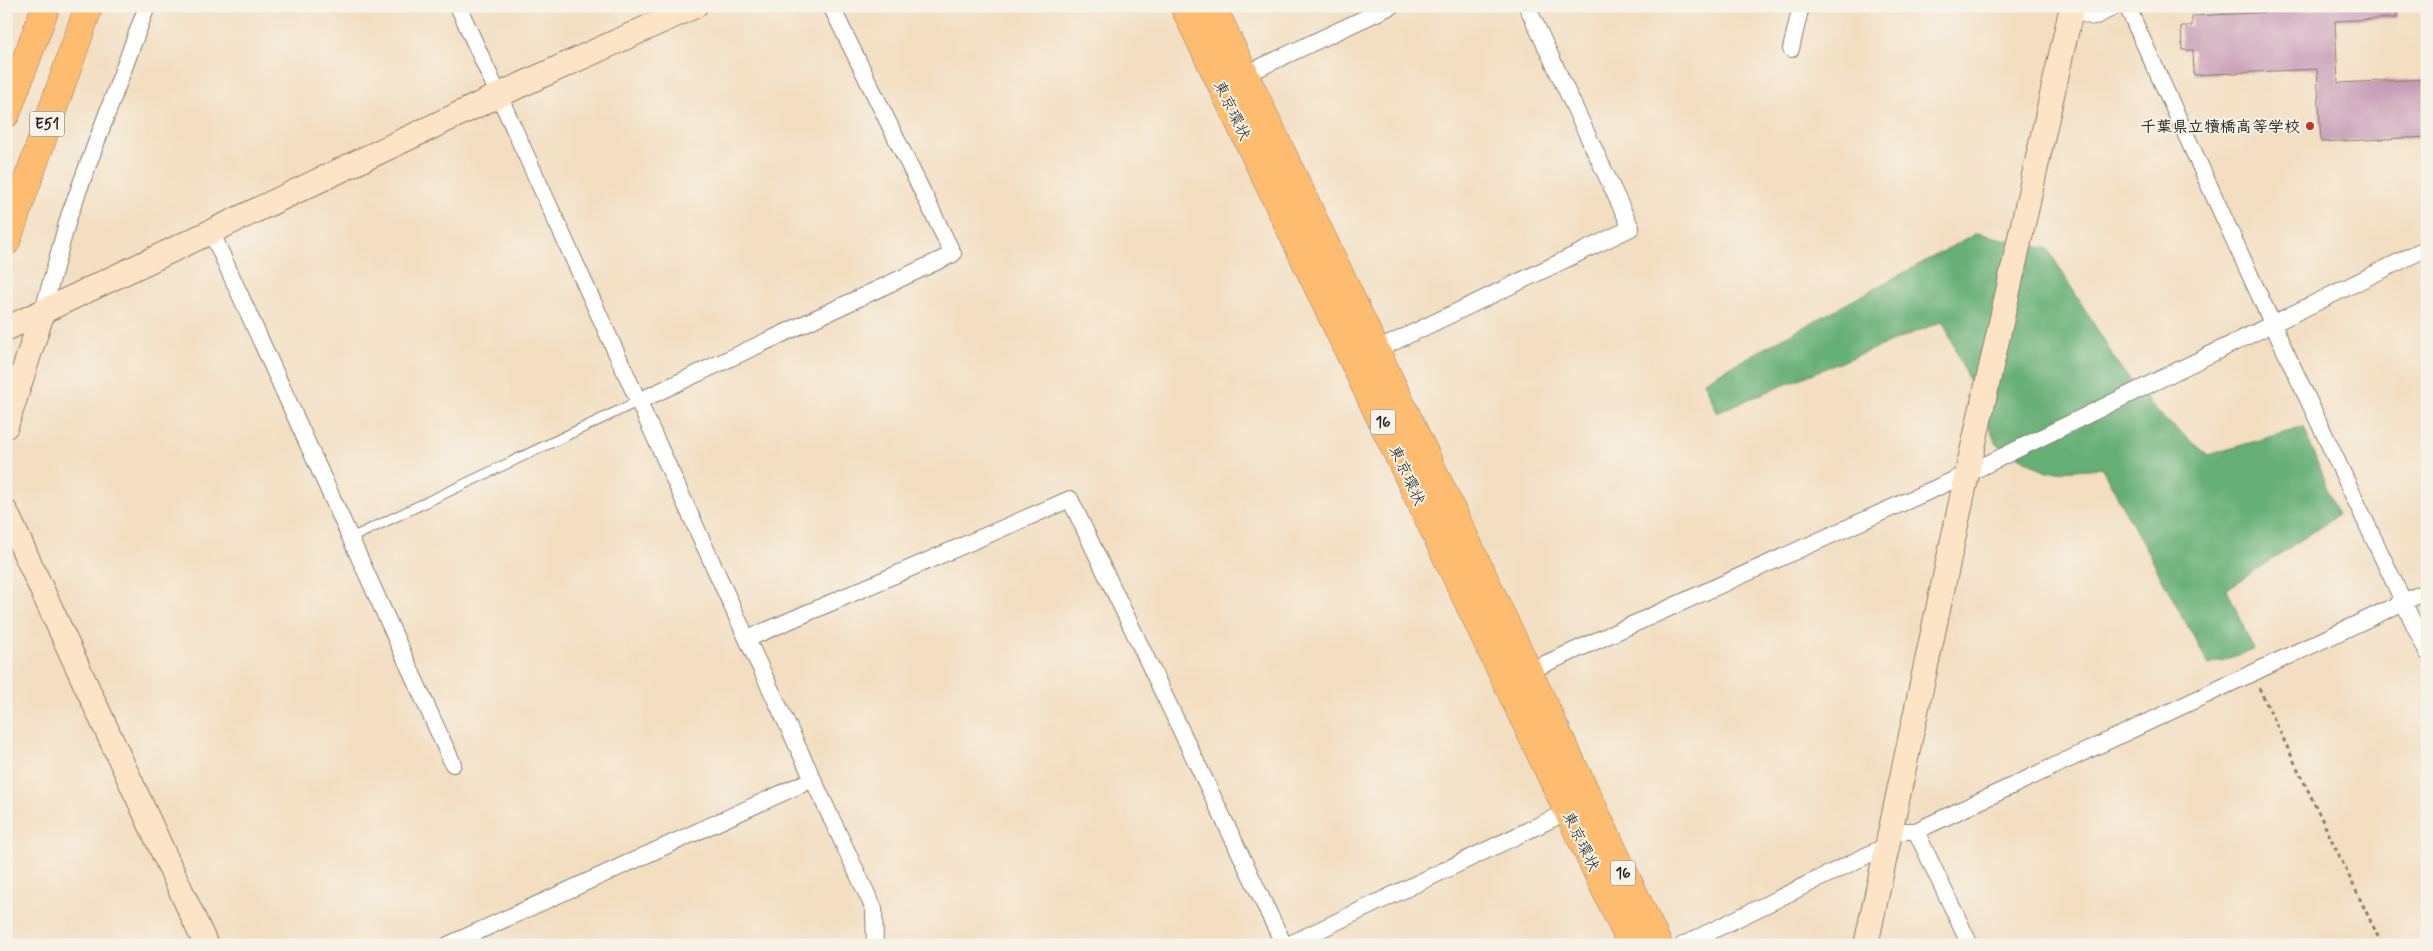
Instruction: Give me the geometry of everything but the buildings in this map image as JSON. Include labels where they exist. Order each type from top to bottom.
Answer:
[{"type":"highway","name":"E51","points":[[6,114],[46,6]]},
{"type":"highway","name":"E51","points":[[6,242],[89,6]]},
{"type":"highway","name":"東京環状","points":[[1184,6],[1578,806],[1658,945]]},
{"type":"highway","name":"東京環状","points":[[1212,6],[1527,672],[1632,945]]},
{"type":"street","points":[[6,426],[43,311],[69,216],[148,6]]},
{"type":"street","points":[[458,6],[747,639],[874,909],[875,945]]},
{"type":"street","points":[[10,326],[498,95],[695,6]]},
{"type":"street","points":[[639,401],[954,254],[831,6]]},
{"type":"street","points":[[1244,75],[1391,6]]},
{"type":"street","points":[[1375,351],[1631,228],[1527,6]]},
{"type":"street","points":[[1792,49],[1801,6]]},
{"type":"street","points":[[1866,945],[1967,474],[2072,8],[2094,17],[2116,6]]},
{"type":"street","points":[[2127,6],[2272,323],[2427,652]]},
{"type":"street","points":[[211,232],[453,764]]},
{"type":"street","points":[[1527,672],[1967,474],[2427,248]]},
{"type":"street","points":[[747,639],[1070,499],[1284,945]]},
{"type":"street","points":[[6,512],[206,945]]},
{"type":"street","points":[[1683,945],[1888,839],[1916,831],[2427,591]]},
{"type":"street","points":[[448,945],[813,779]]},
{"type":"street","points":[[1288,945],[1578,806]]},
{"type":"street","points":[[1916,831],[1970,945]]},
{"type":"lane","points":[[350,538],[639,401]]},
{"type":"path","points":[[2252,674],[2382,945]]},
{"type":"green space","points":[[1977,233],[2048,249],[2121,369],[2163,418],[2208,455],[2304,427],[2337,516],[2227,589],[2254,650],[2209,665],[2102,468],[2046,472],[1996,443],[1943,321],[1717,412],[1704,381]]},
{"type":"place","name":"千葉県立犢橋高等学校","points":[[2310,126]]}]
